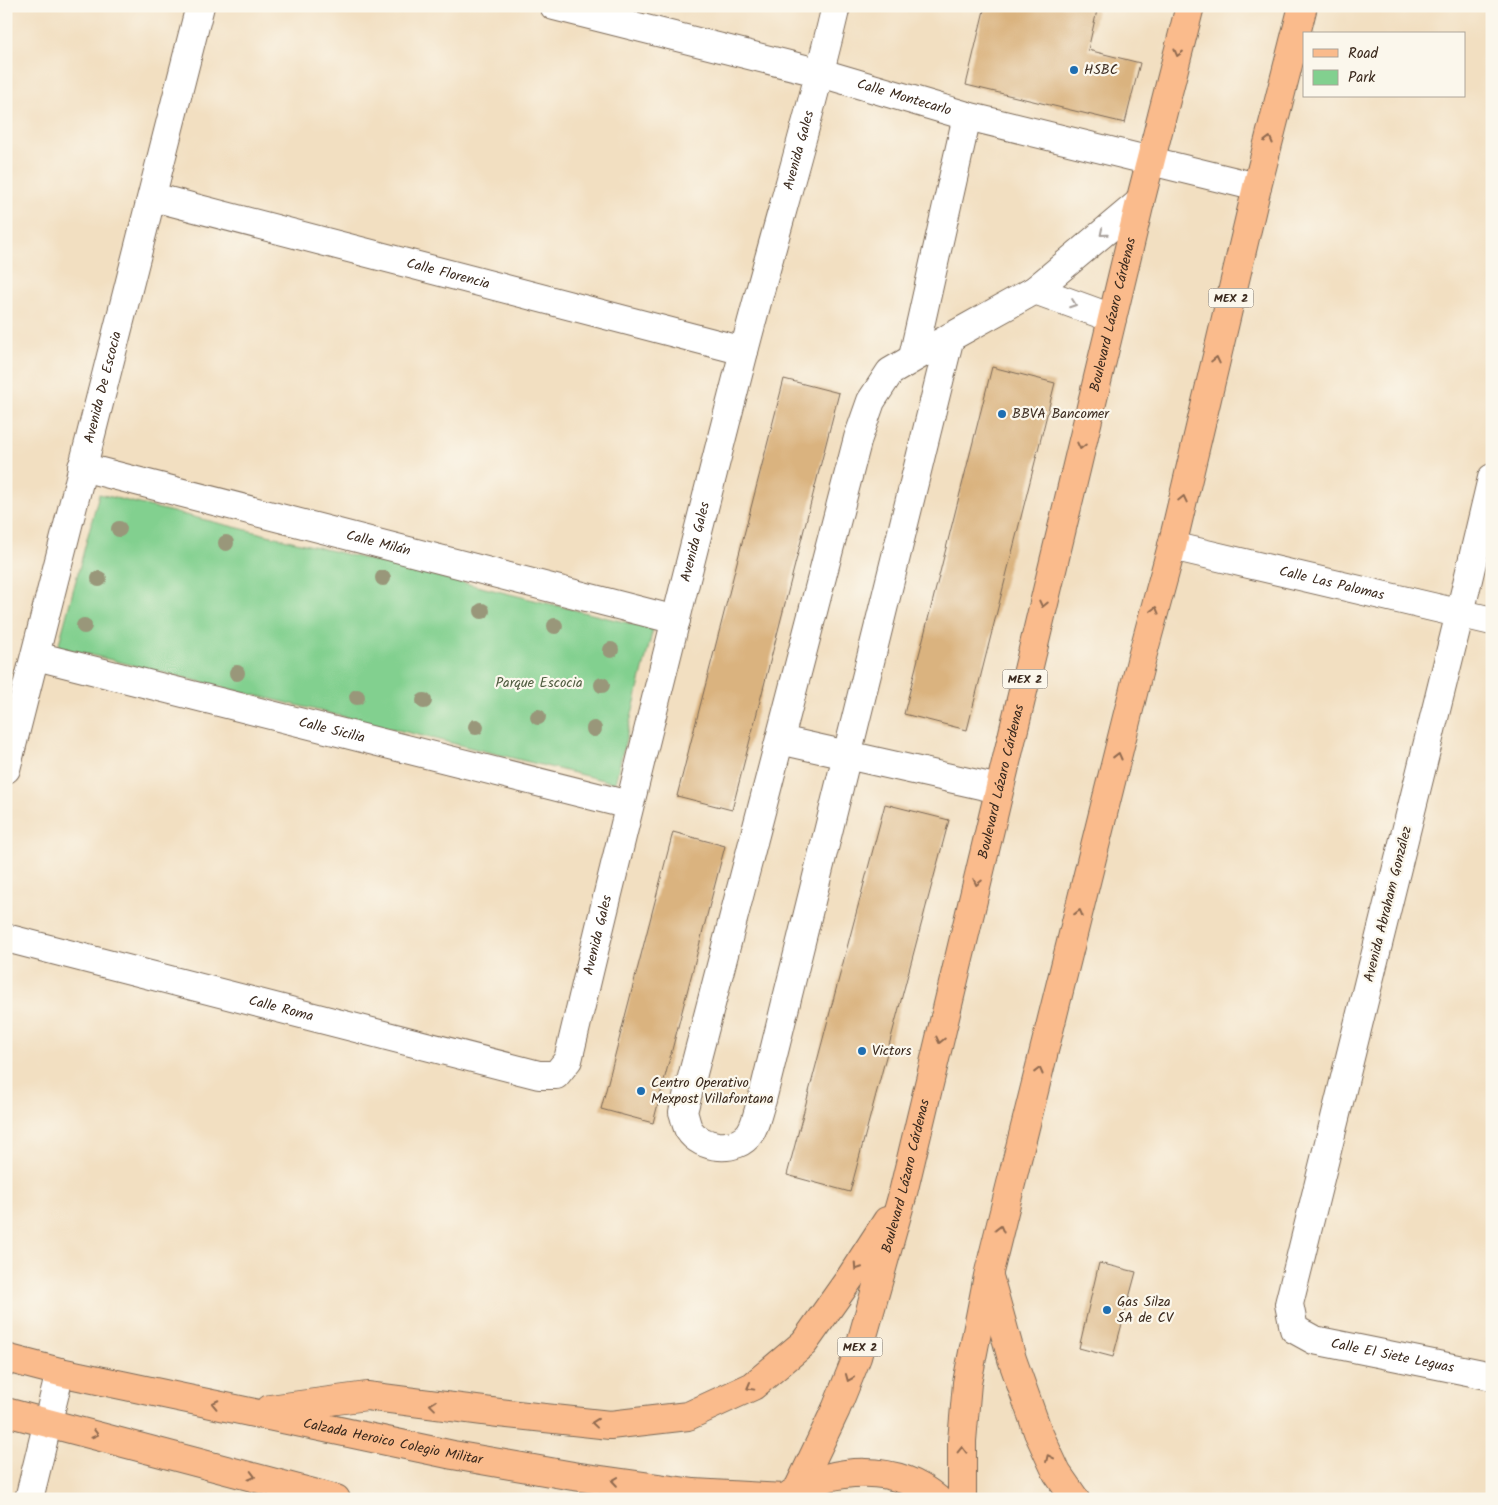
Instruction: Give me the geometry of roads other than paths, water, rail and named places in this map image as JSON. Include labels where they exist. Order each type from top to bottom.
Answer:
[{"type":"main road","name":"Boulevard Lázaro Cárdenas","points":[[789,1495],[836,1409],[857,1357],[902,1197],[1140,202],[1190,6]]},
{"type":"main road","name":"MEX 2","points":[[988,1276],[1142,657],[1172,546],[1257,187],[1303,6]]},
{"type":"main road","points":[[248,1411],[367,1396],[610,1425],[688,1416],[754,1386],[804,1343],[850,1278],[902,1197]]},
{"type":"main road","points":[[962,1499],[962,1441],[967,1383],[988,1276]]},
{"type":"main road","points":[[988,1276],[1012,1359],[1038,1432],[1057,1473],[1075,1499]]},
{"type":"main road","name":"Calzada Heroico Colegio Militar","points":[[6,1358],[60,1372],[453,1455],[573,1476],[694,1493],[789,1495]]},
{"type":"main road","points":[[6,1412],[48,1421],[336,1499]]},
{"type":"main road","points":[[789,1495],[830,1476],[864,1472],[898,1477],[929,1492],[937,1499]]},
{"type":"street","name":"Avenida De Escocia","points":[[6,769],[153,197],[200,6]]},
{"type":"street","name":"Calle Montecarlo","points":[[554,6],[821,73],[967,116],[1257,187]]},
{"type":"street","name":"Avenida Gales","points":[[556,1075],[568,1060],[629,805],[744,351],[821,73],[836,6]]},
{"type":"street","points":[[913,357],[967,116]]},
{"type":"street","name":"Calle Florencia","points":[[153,197],[744,351]]},
{"type":"street","points":[[950,337],[762,1100],[750,1133],[737,1145],[722,1147],[698,1140],[688,1130],[683,1112],[861,429],[871,401],[890,372],[913,357],[1035,290],[1140,202]]},
{"type":"street","points":[[1035,290],[1112,318]]},
{"type":"street","name":"Calle Milán","points":[[82,468],[676,620]]},
{"type":"street","name":"Avenida Abraham González","points":[[1294,1329],[1289,1304],[1492,478]]},
{"type":"street","name":"Calle Las Palomas","points":[[1172,546],[1492,620]]},
{"type":"street","name":"Calle Sicilia","points":[[36,656],[629,805]]},
{"type":"street","points":[[780,740],[999,790]]},
{"type":"street","name":"Calle Roma","points":[[6,938],[539,1075],[556,1075]]},
{"type":"street","name":"Calle El Siete Leguas","points":[[1294,1329],[1314,1340],[1492,1376]]},
{"type":"street","points":[[29,1499],[60,1372]]},
{"type":"place","name":"HSBC","points":[[1074,70]]},
{"type":"place","name":"BBVA Bancomer","points":[[1002,414]]},
{"type":"place","name":"Victors","points":[[862,1051]]},
{"type":"place","name":"Centro Operativo Mexpost Villafontana","points":[[641,1091]]},
{"type":"place","name":"Gas Silza SA de CV","points":[[1107,1310]]},
{"type":"park label","name":"Parque Escocia","points":[[539,683]]}]
